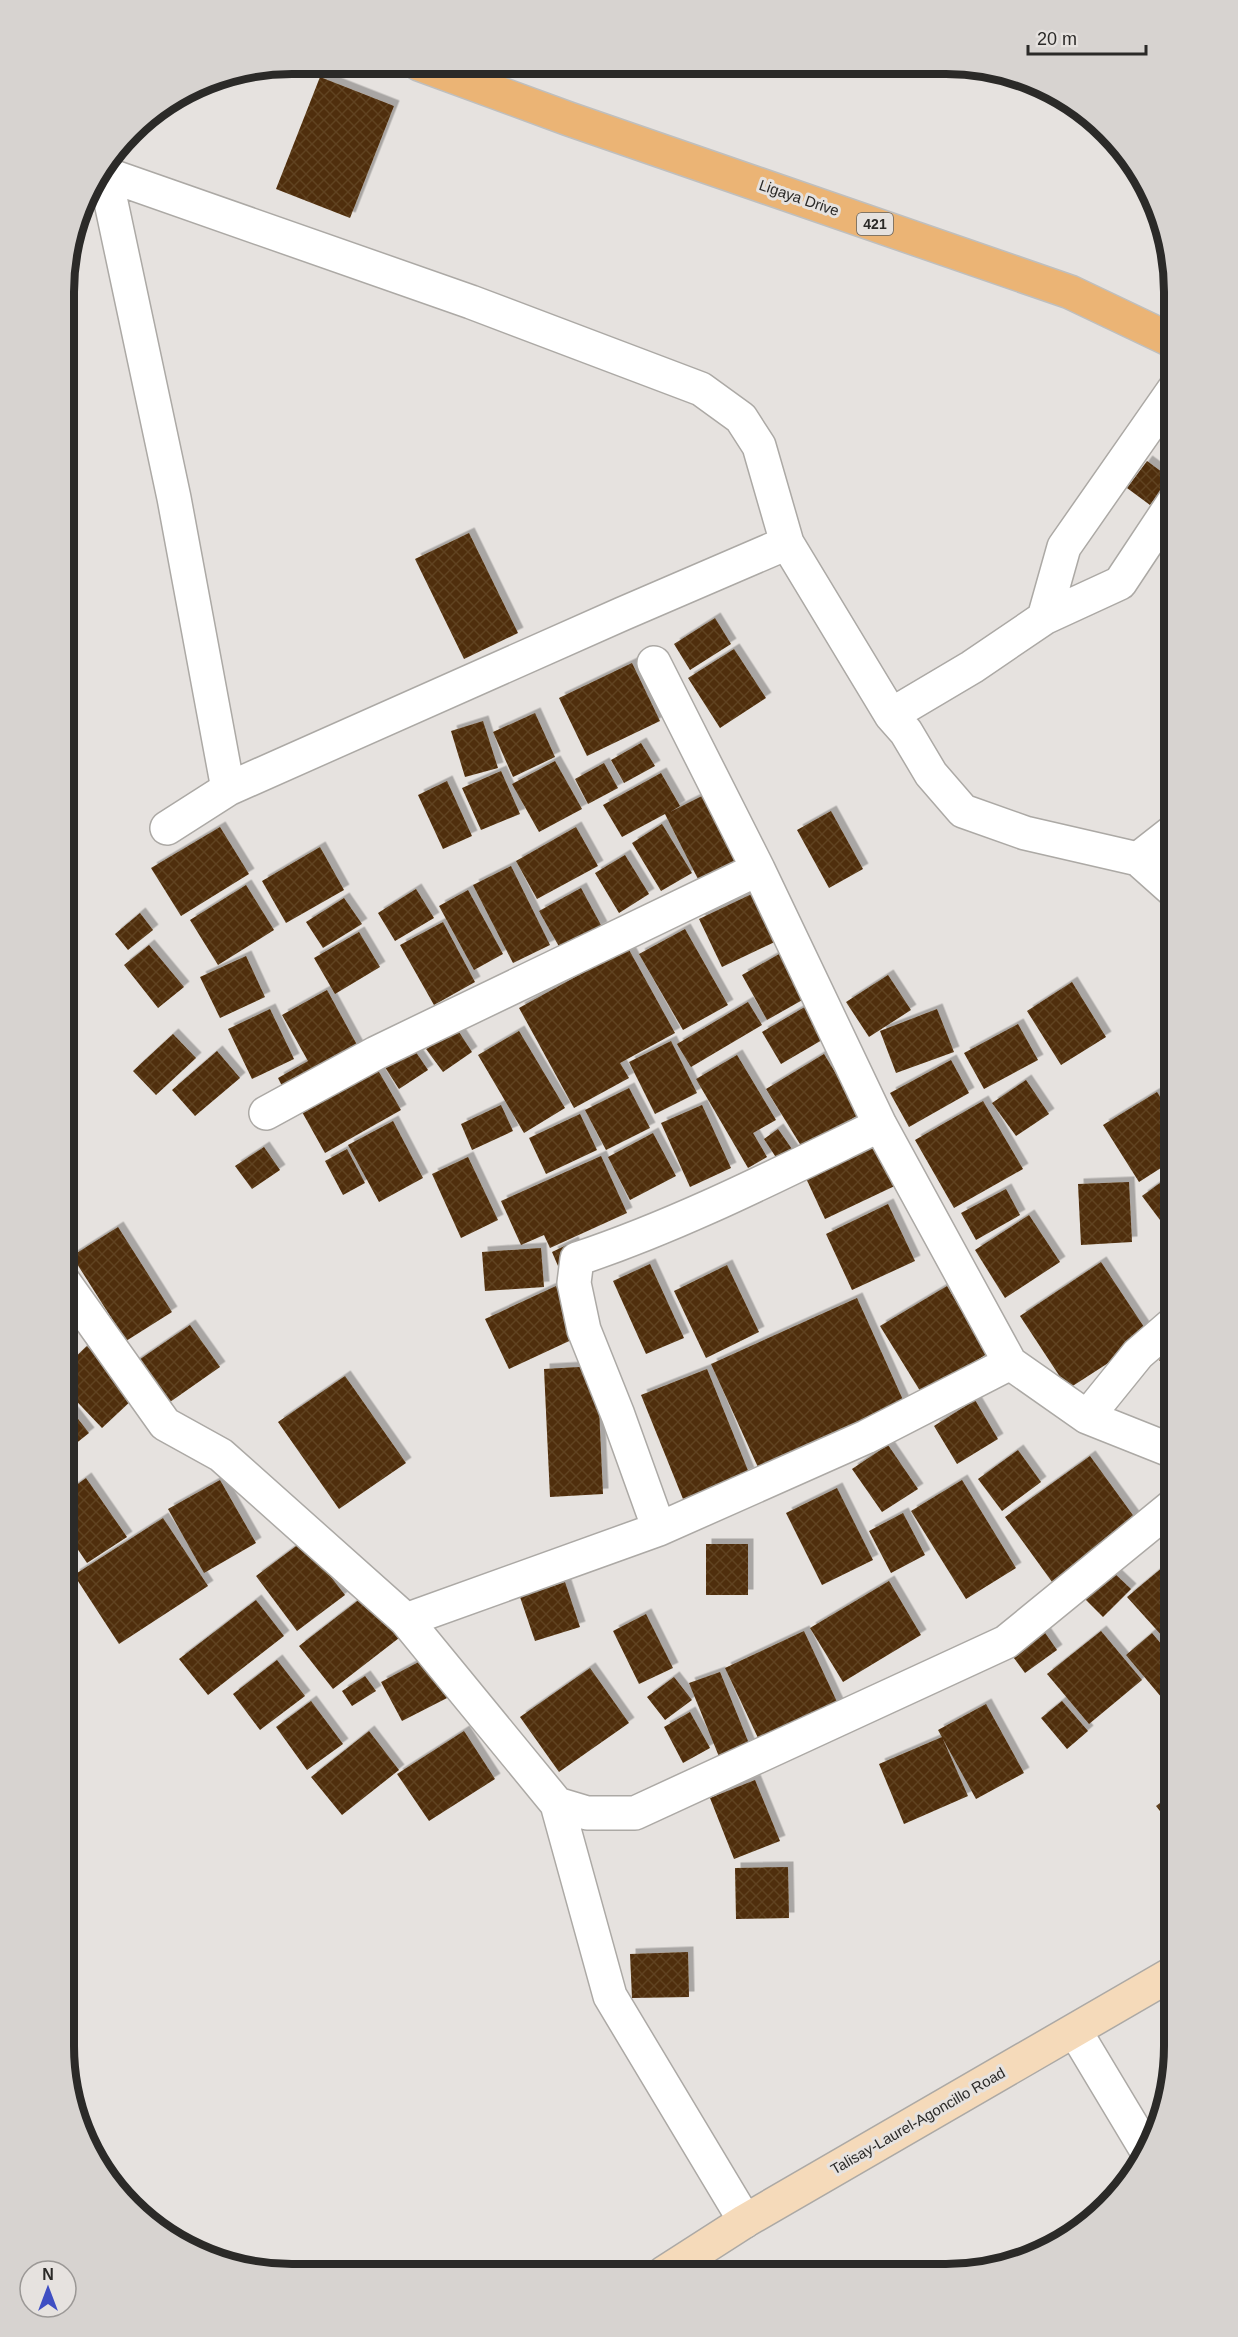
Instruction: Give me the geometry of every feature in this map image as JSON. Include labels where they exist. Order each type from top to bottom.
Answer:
[{"type":"main road","name":"Ligaya Drive","points":[[446,74],[569,119],[1070,292],[1164,337]]},
{"type":"main road","name":"Talisay-Laurel-Agoncillo Road","points":[[678,2264],[745,2221],[1164,1978]]},
{"type":"street","points":[[108,175],[471,302],[701,389],[741,418],[759,446],[787,543],[891,715],[906,732],[931,774],[963,811],[1025,833],[1138,859],[1164,882]]},
{"type":"street","points":[[105,180],[174,498],[228,789]]},
{"type":"street","points":[[1044,618],[1064,547],[1164,404]]},
{"type":"street","points":[[891,715],[972,667],[1044,618],[1120,583],[1164,517]]},
{"type":"street","points":[[167,828],[228,789],[600,623],[787,543]]},
{"type":"street","points":[[654,663],[758,870],[880,1125],[1010,1363],[1087,1417],[1164,1448]]},
{"type":"street","points":[[1138,859],[1164,839]]},
{"type":"street","points":[[266,1113],[376,1053],[758,870]]},
{"type":"street","points":[[658,1529],[618,1415],[584,1330],[574,1283],[577,1258],[630,1241],[755,1185],[880,1125]]},
{"type":"street","points":[[74,1296],[165,1424],[221,1455],[406,1620],[557,1804],[610,1995],[745,2221]]},
{"type":"street","points":[[1087,1417],[1138,1354],[1164,1332]]},
{"type":"street","points":[[406,1620],[658,1529],[866,1437],[1010,1363]]},
{"type":"street","points":[[557,1804],[587,1813],[635,1813],[1006,1642],[1164,1513]]},
{"type":"street","points":[[1075,2031],[1142,2142]]},
{"type":"building","points":[[320,77],[394,106],[350,218],[276,189]]},
{"type":"building","points":[[1147,461],[1164,474],[1164,486],[1150,505],[1127,488]]},
{"type":"building","points":[[469,533],[518,633],[464,659],[415,559]]},
{"type":"building","points":[[715,618],[731,644],[690,670],[674,644]]},
{"type":"building","points":[[734,649],[766,698],[720,728],[688,678]]},
{"type":"building","points":[[632,663],[660,721],[587,756],[559,698]]},
{"type":"building","points":[[535,713],[555,757],[513,777],[493,732]]},
{"type":"building","points":[[483,721],[498,768],[465,777],[451,731]]},
{"type":"building","points":[[641,743],[655,766],[624,783],[611,760]]},
{"type":"building","points":[[555,761],[582,809],[539,832],[512,784]]},
{"type":"building","points":[[604,763],[618,788],[588,804],[575,779]]},
{"type":"building","points":[[501,771],[520,814],[481,830],[462,788]]},
{"type":"building","points":[[661,773],[680,806],[670,812],[714,790],[749,859],[700,883],[665,814],[622,837],[603,805]]},
{"type":"building","points":[[447,781],[472,836],[443,849],[418,795]]},
{"type":"building","points":[[831,811],[863,869],[829,888],[797,830]]},
{"type":"building","points":[[662,824],[692,873],[661,891],[632,843]]},
{"type":"building","points":[[220,827],[249,874],[181,916],[151,868]]},
{"type":"building","points":[[576,827],[598,866],[537,899],[516,861]]},
{"type":"building","points":[[320,847],[344,890],[286,923],[262,881]]},
{"type":"building","points":[[625,855],[649,894],[619,913],[595,873]]},
{"type":"building","points":[[511,866],[550,945],[513,963],[473,885]]},
{"type":"building","points":[[246,885],[274,930],[218,965],[190,920]]},
{"type":"building","points":[[581,888],[602,927],[561,950],[539,911]]},
{"type":"building","points":[[416,889],[434,918],[395,941],[378,913]]},
{"type":"building","points":[[468,890],[503,954],[474,970],[439,906]]},
{"type":"building","points":[[756,892],[779,940],[722,967],[699,919]]},
{"type":"building","points":[[344,898],[362,924],[323,948],[306,922]]},
{"type":"building","points":[[140,913],[153,930],[128,950],[115,934]]},
{"type":"building","points":[[443,922],[475,982],[434,1005],[400,945]]},
{"type":"building","points":[[685,929],[728,1005],[683,1030],[639,954]]},
{"type":"building","points":[[359,932],[380,967],[335,994],[314,958]]},
{"type":"building","points":[[149,945],[184,987],[158,1008],[124,965]]},
{"type":"building","points":[[628,948],[675,1033],[620,1063],[629,1078],[574,1108],[519,1008]]},
{"type":"building","points":[[788,949],[813,994],[767,1020],[742,975]]},
{"type":"building","points":[[246,956],[265,997],[220,1018],[200,977]]},
{"type":"building","points":[[888,975],[911,1010],[869,1037],[846,1002]]},
{"type":"building","points":[[1072,982],[1106,1037],[1061,1065],[1027,1011]]},
{"type":"building","points":[[327,990],[362,1054],[287,1096],[278,1078],[308,1061],[282,1015]]},
{"type":"building","points":[[815,1001],[834,1033],[781,1064],[762,1032]]},
{"type":"building","points":[[748,1002],[762,1025],[691,1067],[677,1044]]},
{"type":"building","points":[[270,1009],[294,1059],[252,1079],[228,1029]]},
{"type":"building","points":[[937,1009],[954,1052],[896,1073],[880,1031]]},
{"type":"building","points":[[1018,1024],[1038,1060],[984,1089],[964,1053]]},
{"type":"building","points":[[457,1029],[472,1052],[443,1072],[426,1049]]},
{"type":"building","points":[[519,1031],[565,1108],[524,1133],[478,1055]]},
{"type":"building","points":[[173,1034],[196,1058],[156,1095],[133,1071]]},
{"type":"building","points":[[671,1041],[697,1093],[655,1114],[629,1062]]},
{"type":"building","points":[[409,1042],[428,1070],[399,1089],[381,1061]]},
{"type":"building","points":[[217,1051],[240,1078],[195,1116],[172,1090]]},
{"type":"building","points":[[824,1054],[860,1114],[803,1149],[766,1089]]},
{"type":"building","points":[[737,1055],[776,1120],[753,1133],[767,1157],[748,1168],[696,1079]]},
{"type":"building","points":[[372,1060],[401,1110],[325,1153],[297,1103]]},
{"type":"building","points":[[951,1060],[969,1093],[909,1127],[890,1093]]},
{"type":"building","points":[[1026,1080],[1049,1114],[1016,1136],[992,1103]]},
{"type":"building","points":[[629,1088],[650,1128],[606,1150],[585,1110]]},
{"type":"building","points":[[1157,1092],[1164,1103],[1164,1166],[1139,1182],[1103,1125]]},
{"type":"building","points":[[983,1101],[1023,1169],[954,1208],[915,1140]]},
{"type":"building","points":[[501,1105],[513,1131],[472,1150],[461,1124]]},
{"type":"building","points":[[702,1105],[731,1168],[690,1187],[661,1123]]},
{"type":"building","points":[[580,1114],[597,1150],[546,1174],[529,1138]]},
{"type":"building","points":[[393,1121],[423,1178],[379,1202],[348,1145]]},
{"type":"building","points":[[778,1129],[794,1152],[779,1162],[764,1139]]},
{"type":"building","points":[[653,1133],[676,1176],[630,1200],[608,1157]]},
{"type":"building","points":[[880,1139],[901,1183],[825,1219],[804,1174]]},
{"type":"building","points":[[264,1147],[280,1170],[252,1189],[235,1166]]},
{"type":"building","points":[[347,1149],[365,1183],[343,1195],[325,1161]]},
{"type":"building","points":[[601,1156],[627,1213],[550,1248],[544,1235],[521,1245],[501,1201]]},
{"type":"building","points":[[468,1157],[498,1220],[461,1238],[432,1174]]},
{"type":"building","points":[[1164,1180],[1164,1225],[1142,1196]]},
{"type":"building","points":[[1129,1182],[1132,1242],[1081,1245],[1078,1184]]},
{"type":"building","points":[[1006,1189],[1020,1215],[976,1240],[961,1213]]},
{"type":"building","points":[[888,1204],[915,1261],[852,1290],[826,1234]]},
{"type":"building","points":[[1029,1215],[1060,1262],[1005,1298],[975,1250]]},
{"type":"building","points":[[118,1227],[172,1312],[126,1341],[74,1259],[74,1255]]},
{"type":"building","points":[[573,1242],[580,1256],[558,1266],[552,1252]]},
{"type":"building","points":[[541,1248],[544,1287],[485,1291],[482,1252]]},
{"type":"building","points":[[1101,1262],[1150,1336],[1068,1389],[1020,1316]]},
{"type":"building","points":[[650,1264],[684,1338],[646,1354],[613,1281]]},
{"type":"building","points":[[727,1265],[759,1332],[706,1358],[674,1291]]},
{"type":"building","points":[[556,1286],[580,1336],[509,1369],[485,1319]]},
{"type":"building","points":[[947,1286],[987,1354],[922,1394],[880,1326]]},
{"type":"building","points":[[857,1298],[908,1411],[762,1476],[711,1364]]},
{"type":"building","points":[[190,1325],[220,1367],[160,1409],[130,1366]]},
{"type":"building","points":[[87,1346],[135,1397],[102,1428],[74,1399],[74,1358]]},
{"type":"building","points":[[1164,1356],[1164,1365],[1159,1360]]},
{"type":"building","points":[[597,1366],[603,1494],[550,1497],[544,1369]]},
{"type":"building","points":[[707,1369],[749,1473],[683,1499],[641,1395]]},
{"type":"building","points":[[345,1376],[406,1463],[339,1509],[278,1422]]},
{"type":"building","points":[[975,1400],[998,1439],[957,1464],[934,1426]]},
{"type":"building","points":[[74,1414],[89,1433],[74,1445]]},
{"type":"building","points":[[888,1445],[918,1489],[882,1512],[852,1469]]},
{"type":"building","points":[[1018,1450],[1041,1482],[1002,1511],[978,1479]]},
{"type":"building","points":[[1090,1456],[1140,1525],[1055,1586],[1005,1517]]},
{"type":"building","points":[[86,1478],[127,1537],[87,1563],[74,1544],[74,1487]]},
{"type":"building","points":[[220,1480],[256,1543],[204,1573],[168,1509]]},
{"type":"building","points":[[962,1480],[1016,1568],[966,1599],[911,1511]]},
{"type":"building","points":[[837,1488],[873,1560],[822,1585],[786,1513]]},
{"type":"building","points":[[903,1513],[925,1555],[891,1573],[869,1531]]},
{"type":"building","points":[[163,1518],[208,1586],[119,1644],[74,1575]]},
{"type":"building","points":[[303,1541],[345,1595],[297,1631],[256,1576]]},
{"type":"building","points":[[706,1544],[748,1544],[748,1595],[706,1595]]},
{"type":"building","points":[[1163,1567],[1164,1636],[1163,1637],[1127,1597]]},
{"type":"building","points":[[1112,1571],[1131,1589],[1103,1617],[1084,1598]]},
{"type":"building","points":[[889,1581],[921,1635],[843,1682],[810,1628]]},
{"type":"building","points":[[565,1582],[580,1627],[535,1641],[520,1597]]},
{"type":"building","points":[[365,1595],[399,1638],[333,1689],[299,1646]]},
{"type":"building","points":[[256,1600],[284,1636],[208,1695],[179,1659]]},
{"type":"building","points":[[646,1614],[673,1668],[639,1684],[613,1631]]},
{"type":"building","points":[[1041,1627],[1057,1650],[1025,1673],[1008,1650]]},
{"type":"building","points":[[804,1631],[838,1704],[759,1740],[725,1668]]},
{"type":"building","points":[[1101,1631],[1142,1680],[1089,1724],[1047,1674]]},
{"type":"building","points":[[1152,1633],[1164,1647],[1164,1696],[1162,1698],[1126,1655]]},
{"type":"building","points":[[428,1657],[449,1697],[402,1721],[381,1682]]},
{"type":"building","points":[[277,1660],[305,1696],[260,1730],[233,1694]]},
{"type":"building","points":[[590,1668],[629,1723],[559,1772],[520,1717]]},
{"type":"building","points":[[720,1672],[750,1746],[720,1759],[689,1683]]},
{"type":"building","points":[[365,1676],[376,1691],[352,1706],[342,1691]]},
{"type":"building","points":[[674,1677],[692,1700],[665,1720],[647,1697]]},
{"type":"building","points":[[311,1701],[343,1744],[307,1770],[276,1727]]},
{"type":"building","points":[[1062,1701],[1088,1731],[1067,1749],[1041,1718]]},
{"type":"building","points":[[986,1704],[1024,1773],[976,1799],[938,1730]]},
{"type":"building","points":[[690,1712],[710,1748],[683,1763],[664,1727]]},
{"type":"building","points":[[369,1731],[399,1770],[342,1815],[311,1777]]},
{"type":"building","points":[[464,1731],[495,1779],[429,1821],[397,1774]]},
{"type":"building","points":[[942,1737],[968,1796],[904,1824],[879,1764]]},
{"type":"building","points":[[755,1780],[780,1841],[734,1859],[710,1798]]},
{"type":"building","points":[[1164,1800],[1164,1816],[1156,1806]]},
{"type":"building","points":[[788,1867],[789,1918],[736,1919],[735,1868]]},
{"type":"building","points":[[688,1952],[689,1997],[632,1998],[630,1954]]}]
